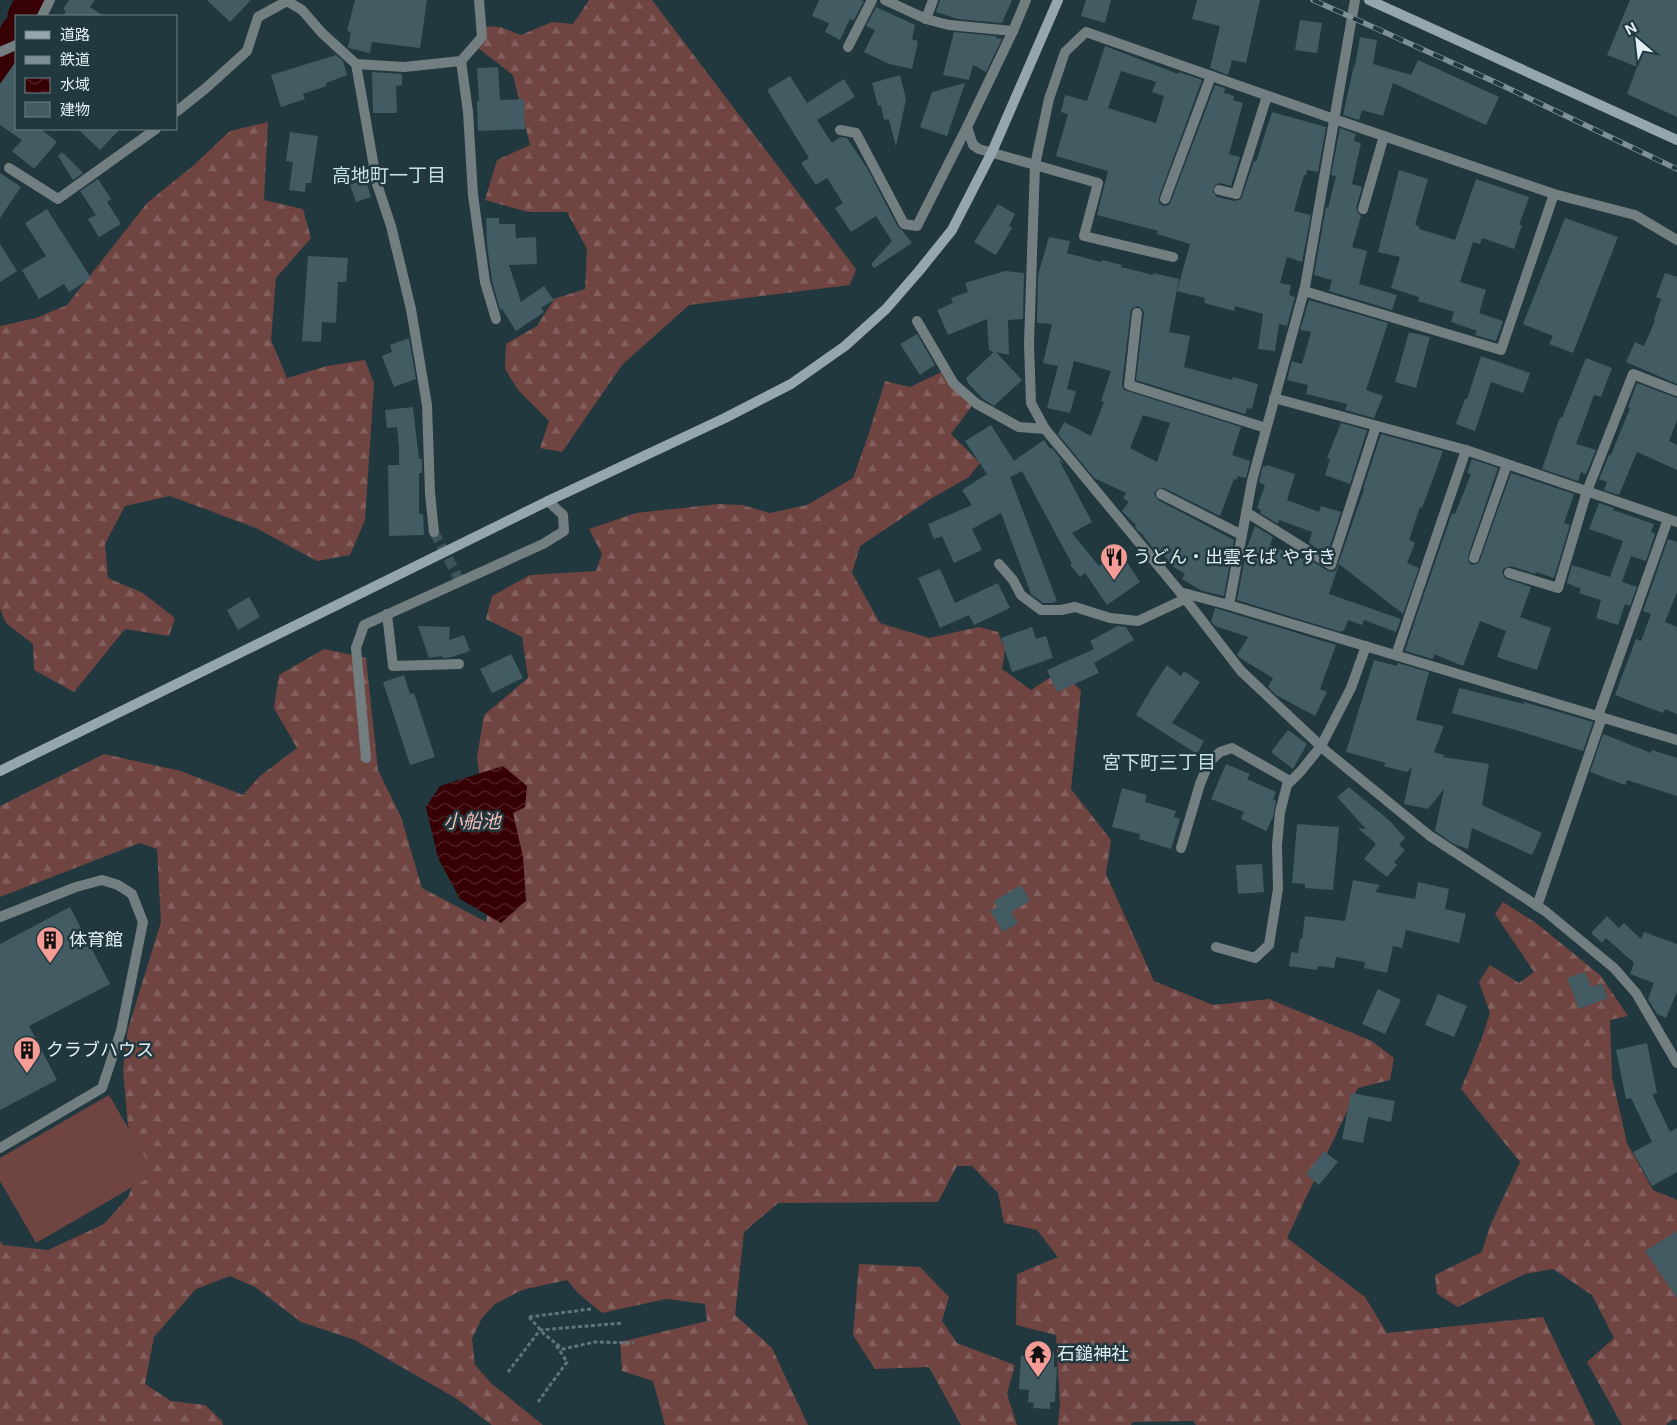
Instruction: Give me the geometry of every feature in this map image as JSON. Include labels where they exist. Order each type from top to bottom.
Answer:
[{"type":"street","points":[[42,15],[50,0]]},
{"type":"street","points":[[356,64],[404,67],[461,61],[482,37],[479,0]]},
{"type":"street","points":[[848,47],[872,0]]},
{"type":"street","points":[[885,0],[926,19],[949,25],[1013,31]]},
{"type":"street","points":[[926,19],[932,0]]},
{"type":"street","points":[[840,130],[856,133],[904,224],[917,226],[967,127],[1026,0]]},
{"type":"street","points":[[0,771],[548,501],[725,418],[791,384],[845,346],[886,309],[952,230],[992,152],[1058,0]]},
{"type":"street","points":[[1229,605],[1252,480],[1304,291],[1355,0]]},
{"type":"street","points":[[1369,0],[1677,140]]},
{"type":"street","points":[[178,110],[247,51],[258,17],[287,1],[302,10],[322,33],[356,64],[376,184],[391,226],[411,309],[426,405],[434,532]]},
{"type":"street","points":[[1677,240],[1635,215],[1554,194],[1086,32],[1065,52],[1049,99],[1035,165],[1029,344],[1031,403],[1045,429],[1183,595],[1240,670],[1321,746],[1430,836],[1537,906],[1614,968],[1636,994],[1677,1063]]},
{"type":"street","points":[[0,52],[15,45]]},
{"type":"street","points":[[461,61],[468,112],[473,195],[485,282],[496,319]]},
{"type":"street","points":[[1165,199],[1211,76]]},
{"type":"street","points":[[1219,190],[1236,194],[1267,96]]},
{"type":"street","points":[[967,127],[972,145],[979,149],[1098,182],[1084,236],[1173,257]]},
{"type":"street","points":[[8,168],[58,199],[155,130]]},
{"type":"street","points":[[1363,210],[1384,136]]},
{"type":"street","points":[[1304,291],[1501,350],[1554,194]]},
{"type":"street","points":[[1137,313],[1129,385],[1266,428]]},
{"type":"street","points":[[917,321],[954,384],[977,404],[1019,427],[1045,429]]},
{"type":"street","points":[[1510,573],[1558,588],[1587,491],[1633,374],[1677,391]]},
{"type":"street","points":[[1274,398],[1466,450],[1672,521],[1600,717],[1537,906]]},
{"type":"street","points":[[1246,512],[1331,565],[1376,426]]},
{"type":"street","points":[[1396,655],[1466,450]]},
{"type":"street","points":[[1474,558],[1507,464]]},
{"type":"street","points":[[1161,494],[1242,535]]},
{"type":"street","points":[[366,758],[356,648],[364,625],[543,544],[564,531],[563,515],[548,501]]},
{"type":"street","points":[[999,564],[1014,580],[1021,595],[1041,610],[1061,610],[1075,607],[1110,618],[1138,622],[1183,595],[1229,605],[1677,740]]},
{"type":"street","points":[[387,614],[393,666],[459,664]]},
{"type":"street","points":[[1216,947],[1255,958],[1270,945],[1278,889],[1277,844],[1280,812],[1287,784],[1301,771],[1321,746],[1351,688],[1366,646]]},
{"type":"street","points":[[1181,848],[1200,784],[1209,762],[1220,752],[1232,748],[1290,781]]},
{"type":"street","points":[[0,917],[76,887],[102,880],[132,894],[143,922],[122,1030],[102,1088],[0,1148]]},
{"type":"path","points":[[591,1309],[529,1317],[540,1330],[563,1349],[595,1342],[634,1343]]},
{"type":"path","points":[[508,1372],[540,1330],[623,1323]]},
{"type":"path","points":[[538,1402],[566,1362],[554,1342]]},
{"type":"green space","points":[[589,0],[652,0],[856,269],[850,285],[689,305],[622,365],[562,452],[540,448],[549,421],[518,390],[505,369],[506,344],[537,326],[554,299],[585,289],[587,249],[567,212],[528,212],[485,200],[497,160],[530,145],[513,75],[474,45],[479,26],[500,27],[521,35],[552,22],[573,24]]},
{"type":"green space","points":[[268,122],[264,200],[303,209],[311,238],[276,278],[271,340],[287,378],[327,366],[365,360],[374,383],[365,520],[350,555],[317,561],[256,528],[170,496],[125,506],[105,544],[108,578],[143,593],[175,618],[169,636],[125,629],[74,692],[34,670],[33,644],[6,623],[0,609],[0,326],[36,318],[67,305],[147,203],[194,165],[230,131]]},
{"type":"green space","points":[[946,370],[977,399],[951,434],[980,463],[969,477],[932,498],[860,546],[852,573],[880,623],[929,638],[979,627],[998,632],[1005,650],[1002,669],[1031,690],[1049,678],[1069,678],[1081,691],[1071,789],[1111,840],[1106,874],[1154,981],[1213,1005],[1269,999],[1372,1041],[1394,1058],[1390,1080],[1358,1088],[1287,1238],[1365,1297],[1387,1333],[1543,1317],[1595,1425],[1196,1425],[1193,1421],[1133,1422],[1131,1425],[1058,1425],[1060,1405],[1056,1335],[1016,1325],[1017,1274],[1058,1257],[1037,1230],[1004,1223],[998,1193],[972,1166],[957,1166],[938,1202],[778,1203],[744,1232],[735,1315],[772,1348],[808,1425],[665,1425],[653,1381],[622,1371],[620,1342],[707,1321],[705,1304],[666,1299],[602,1313],[578,1293],[567,1280],[522,1290],[495,1304],[482,1318],[472,1339],[475,1365],[491,1383],[543,1425],[492,1425],[457,1399],[355,1340],[301,1322],[255,1287],[230,1276],[196,1289],[154,1337],[145,1384],[171,1401],[205,1405],[222,1421],[223,1425],[0,1425],[0,1241],[3,1245],[48,1250],[104,1224],[128,1197],[140,1167],[128,1126],[123,1070],[128,1029],[161,922],[157,849],[140,843],[0,897],[0,806],[104,754],[181,771],[243,795],[260,776],[297,748],[274,708],[279,675],[324,649],[366,658],[378,770],[401,817],[422,888],[486,922],[493,879],[477,757],[484,715],[528,678],[522,637],[486,619],[492,596],[530,575],[596,571],[602,554],[589,529],[636,513],[719,504],[742,505],[770,513],[807,505],[853,478],[885,381],[910,387]]},
{"type":"green space","points":[[1503,902],[1536,923],[1600,975],[1628,1016],[1610,1020],[1612,1077],[1627,1143],[1653,1190],[1677,1200],[1677,1420],[1673,1419],[1666,1425],[1622,1425],[1587,1362],[1614,1338],[1592,1295],[1553,1269],[1525,1274],[1458,1307],[1437,1294],[1435,1275],[1482,1252],[1490,1226],[1520,1162],[1461,1089],[1490,1013],[1479,982],[1490,965],[1519,983],[1534,972],[1495,914]]},
{"type":"green space","points":[[109,1095],[155,1174],[36,1243],[0,1181],[0,1158]]},
{"type":"green space","points":[[859,1264],[920,1267],[949,1297],[942,1321],[957,1343],[1015,1365],[1007,1394],[1017,1425],[961,1425],[929,1367],[875,1369],[853,1335]]},
{"type":"water","name":"小船池","points":[[503,766],[527,786],[525,807],[513,813],[523,857],[526,901],[501,923],[460,899],[438,858],[426,807],[440,786]]},
{"type":"building","points":[[69,0],[95,0],[90,7],[102,15],[64,15],[66,11],[63,9]]},
{"type":"building","points":[[207,0],[251,0],[230,22]]},
{"type":"building","points":[[355,0],[427,0],[420,48],[372,42],[370,53],[348,48],[351,32],[347,31]]},
{"type":"building","points":[[819,0],[864,1],[854,20],[850,19],[840,40],[825,32],[829,23],[812,16]]},
{"type":"building","points":[[940,0],[1012,0],[1002,23],[958,19],[936,12]]},
{"type":"building","points":[[1086,0],[1111,0],[1105,23],[1081,16]]},
{"type":"building","points":[[1197,0],[1260,0],[1246,63],[1232,60],[1228,75],[1210,68],[1220,26],[1192,19]]},
{"type":"building","points":[[1630,0],[1677,0],[1677,117],[1627,94],[1637,67],[1607,55]]},
{"type":"building","points":[[876,7],[915,25],[912,39],[918,41],[912,69],[889,64],[864,52],[875,30],[866,26]]},
{"type":"building","points":[[1300,20],[1322,23],[1317,53],[1295,50]]},
{"type":"building","points":[[954,32],[996,36],[996,38],[1002,39],[986,72],[973,65],[969,80],[943,75]]},
{"type":"building","points":[[1360,37],[1377,40],[1373,64],[1411,75],[1418,60],[1499,97],[1486,125],[1393,83],[1383,116],[1362,110],[1359,120],[1343,115]]},
{"type":"building","points":[[1105,46],[1178,74],[1179,72],[1202,80],[1159,197],[1159,203],[1163,206],[1169,205],[1171,201],[1215,85],[1225,88],[1224,93],[1234,96],[1233,100],[1243,103],[1229,154],[1240,157],[1231,186],[1220,183],[1214,186],[1213,192],[1217,197],[1235,201],[1241,199],[1254,161],[1256,162],[1272,112],[1326,127],[1318,172],[1307,170],[1294,211],[1311,215],[1302,262],[1287,257],[1280,283],[1291,285],[1289,295],[1295,297],[1287,326],[1279,324],[1275,351],[1258,349],[1263,314],[1235,306],[1234,311],[1204,303],[1205,298],[1177,291],[1190,244],[1157,234],[1158,231],[1097,215],[1108,171],[1056,156],[1068,114],[1061,112],[1065,95],[1087,101]],"holes":[[[1121,71],[1156,82],[1152,92],[1164,96],[1156,123],[1108,108]]]},
{"type":"building","points":[[336,55],[343,61],[347,75],[326,83],[327,86],[303,94],[305,99],[281,107],[271,75]]},
{"type":"building","points":[[15,62],[15,130],[42,130],[57,142],[34,169],[12,151],[22,140],[0,125],[0,84]]},
{"type":"building","points":[[498,67],[500,100],[524,99],[525,129],[478,131],[477,68]]},
{"type":"building","points":[[372,72],[402,74],[402,85],[396,86],[397,113],[373,113]]},
{"type":"building","points":[[900,75],[906,99],[896,147],[889,119],[884,120],[881,105],[878,106],[872,83]]},
{"type":"building","points":[[790,76],[807,103],[844,79],[855,97],[817,120],[832,143],[840,137],[847,138],[867,168],[898,227],[912,243],[874,268],[871,264],[892,241],[876,216],[851,232],[835,208],[843,203],[827,178],[816,185],[801,163],[809,158],[767,90]]},
{"type":"building","points":[[965,83],[947,136],[920,127],[932,92]]},
{"type":"building","points":[[1340,128],[1356,134],[1354,141],[1361,143],[1352,184],[1362,187],[1356,208],[1361,216],[1352,247],[1367,251],[1359,284],[1397,295],[1392,310],[1329,291],[1332,280],[1314,275],[1326,207],[1328,208],[1336,176],[1331,175]]},
{"type":"building","points":[[79,130],[119,130],[100,150]]},
{"type":"building","points":[[290,132],[318,136],[311,183],[306,183],[305,192],[289,190],[293,162],[286,161]]},
{"type":"building","points":[[62,152],[83,173],[73,180],[58,156]]},
{"type":"building","points":[[1399,170],[1428,179],[1415,225],[1419,226],[1419,229],[1455,240],[1476,179],[1529,197],[1519,225],[1522,225],[1514,249],[1482,238],[1480,244],[1473,242],[1460,282],[1486,290],[1479,313],[1503,321],[1496,341],[1475,335],[1477,331],[1451,322],[1454,312],[1418,301],[1419,297],[1391,288],[1400,257],[1378,252]]},
{"type":"building","points":[[0,173],[21,187],[0,218]]},
{"type":"building","points":[[98,179],[111,199],[107,202],[121,224],[99,237],[88,219],[96,215],[80,191]]},
{"type":"building","points":[[365,179],[371,197],[356,202],[350,185]]},
{"type":"building","points":[[998,204],[1015,214],[1009,226],[1012,228],[996,255],[974,242]]},
{"type":"building","points":[[47,209],[91,278],[69,292],[64,284],[39,299],[22,270],[46,256],[25,223]]},
{"type":"building","points":[[486,218],[499,218],[499,224],[515,224],[516,238],[536,237],[537,264],[509,265],[521,302],[544,286],[554,300],[541,308],[544,312],[516,331],[502,309],[500,310],[492,281]]},
{"type":"building","points":[[1565,218],[1618,237],[1573,353],[1549,344],[1553,336],[1523,324]]},
{"type":"building","points":[[1049,237],[1070,241],[1067,253],[1101,262],[1102,260],[1122,265],[1121,267],[1153,275],[1153,273],[1179,279],[1169,332],[1190,336],[1184,367],[1232,380],[1233,377],[1258,384],[1252,409],[1247,408],[1245,414],[1136,380],[1144,313],[1138,306],[1131,309],[1122,384],[1124,390],[1241,427],[1232,455],[1250,461],[1246,478],[1238,476],[1236,480],[1234,479],[1220,516],[1164,488],[1157,489],[1154,494],[1158,500],[1234,540],[1224,596],[1202,591],[1182,579],[1185,574],[1166,562],[1168,559],[1154,549],[1144,535],[1135,527],[1136,525],[1122,511],[1129,502],[1123,498],[1126,493],[1094,478],[1058,434],[1064,422],[1091,436],[1104,402],[1101,401],[1111,371],[1074,361],[1067,389],[1076,391],[1070,413],[1047,408],[1058,366],[1043,363],[1052,324],[1037,323],[1038,275]],"holes":[[[1143,415],[1170,423],[1157,462],[1130,448]]]},
{"type":"building","points":[[0,244],[17,271],[0,282]]},
{"type":"building","points":[[308,256],[348,258],[346,282],[338,282],[336,323],[322,322],[321,342],[302,341]]},
{"type":"building","points":[[1005,271],[1024,273],[1023,319],[1008,320],[1009,355],[996,352],[1022,380],[994,406],[983,399],[968,383],[966,378],[994,352],[989,350],[987,319],[948,335],[937,310],[953,303],[951,298],[968,292],[965,283]]},
{"type":"building","points":[[1665,273],[1677,277],[1677,384],[1626,362],[1635,342],[1644,346],[1655,321],[1661,299],[1656,297]]},
{"type":"building","points":[[1309,300],[1388,323],[1366,390],[1383,396],[1374,418],[1345,410],[1347,404],[1306,394],[1308,385],[1287,380],[1292,361],[1302,364],[1311,332],[1300,330]]},
{"type":"building","points":[[1409,332],[1430,337],[1416,388],[1395,382]]},
{"type":"building","points":[[917,334],[935,365],[920,375],[900,344]]},
{"type":"building","points":[[409,338],[416,379],[394,387],[382,356],[392,352],[390,345]]},
{"type":"building","points":[[1481,356],[1530,373],[1523,393],[1491,382],[1475,431],[1456,424],[1465,399],[1467,399]]},
{"type":"building","points":[[1586,358],[1612,368],[1601,397],[1594,395],[1576,444],[1596,450],[1586,474],[1581,472],[1578,481],[1542,469],[1560,417],[1562,418]]},
{"type":"building","points":[[1637,383],[1677,398],[1677,420],[1669,441],[1677,445],[1677,470],[1637,452],[1619,495],[1604,490],[1607,482],[1599,479],[1630,408],[1628,407]]},
{"type":"building","points":[[413,407],[419,459],[422,459],[422,473],[419,473],[419,514],[423,514],[424,535],[389,536],[388,465],[399,465],[399,447],[397,427],[387,428],[385,410]]},
{"type":"building","points":[[1341,423],[1367,430],[1350,484],[1325,475],[1330,459],[1327,458]]},
{"type":"building","points":[[991,425],[1014,461],[1044,440],[1050,449],[1051,447],[1064,463],[1059,460],[1092,522],[1072,533],[1099,566],[1120,552],[1140,582],[1107,605],[1085,573],[1080,577],[1070,565],[1072,564],[1022,471],[1010,477],[1057,601],[1043,603],[1031,594],[1001,513],[972,529],[982,550],[954,563],[942,536],[934,539],[928,524],[972,505],[962,490],[987,474],[965,441]]},
{"type":"building","points":[[1381,434],[1443,451],[1422,508],[1420,507],[1409,540],[1415,543],[1407,563],[1419,568],[1403,614],[1339,564],[1329,594],[1401,619],[1396,632],[1364,620],[1362,625],[1348,620],[1344,631],[1342,630],[1341,632],[1237,600],[1247,547],[1255,526],[1273,537],[1270,545],[1303,559],[1304,556],[1328,571],[1336,570]]},
{"type":"building","points":[[1472,459],[1498,468],[1468,556],[1469,562],[1472,565],[1480,560],[1511,473],[1574,494],[1564,523],[1570,525],[1554,578],[1511,566],[1502,571],[1507,579],[1531,587],[1520,617],[1551,628],[1537,670],[1497,657],[1506,631],[1480,621],[1463,666],[1434,654],[1433,659],[1405,651],[1414,624],[1416,625],[1414,623],[1452,513],[1455,514],[1471,474],[1467,473]]},
{"type":"building","points":[[1266,465],[1295,474],[1287,500],[1319,512],[1321,506],[1341,512],[1327,555],[1309,543],[1312,532],[1279,520],[1278,524],[1260,513],[1261,510],[1257,508],[1265,485],[1259,482],[1263,466],[1265,467]]},
{"type":"building","points":[[1599,503],[1614,508],[1613,510],[1654,524],[1651,532],[1655,534],[1646,561],[1631,556],[1622,582],[1637,587],[1630,606],[1625,604],[1618,625],[1596,618],[1601,600],[1579,593],[1581,589],[1567,583],[1572,565],[1610,577],[1623,541],[1589,529]]},
{"type":"building","points":[[1668,539],[1677,542],[1677,592],[1665,622],[1677,627],[1677,714],[1665,709],[1663,713],[1615,695],[1636,639],[1641,641],[1651,614],[1643,611]]},
{"type":"building","points":[[940,569],[955,603],[998,583],[1010,608],[974,625],[969,615],[940,628],[918,578]]},
{"type":"building","points":[[249,597],[260,617],[238,630],[227,610]]},
{"type":"building","points":[[1215,608],[1336,645],[1320,689],[1327,692],[1315,716],[1276,695],[1268,687],[1273,678],[1237,655],[1248,637],[1215,626],[1211,621]]},
{"type":"building","points":[[418,626],[450,627],[449,640],[464,635],[470,651],[452,657],[429,658]]},
{"type":"building","points":[[1118,626],[1126,627],[1134,640],[1094,663],[1099,673],[1057,692],[1047,670],[1094,649],[1090,641]]},
{"type":"building","points":[[1032,627],[1036,639],[1046,636],[1053,658],[1012,672],[1001,638]]},
{"type":"building","points":[[511,654],[523,678],[492,693],[480,669]]},
{"type":"building","points":[[1374,660],[1397,666],[1398,663],[1429,672],[1416,720],[1444,726],[1434,752],[1444,755],[1443,757],[1489,764],[1482,805],[1542,833],[1532,855],[1472,828],[1468,849],[1454,844],[1435,831],[1444,789],[1428,809],[1404,804],[1412,767],[1407,772],[1383,766],[1386,763],[1346,752]]},
{"type":"building","points":[[1167,665],[1181,676],[1184,671],[1200,682],[1172,723],[1204,741],[1197,754],[1136,715]]},
{"type":"building","points":[[404,675],[410,694],[414,693],[435,757],[410,765],[383,682]]},
{"type":"building","points":[[1459,688],[1524,704],[1524,702],[1593,722],[1583,751],[1516,730],[1452,713]]},
{"type":"building","points":[[1288,730],[1307,744],[1293,769],[1271,752]]},
{"type":"building","points":[[1603,734],[1651,753],[1652,750],[1677,758],[1677,796],[1627,780],[1625,785],[1590,772]]},
{"type":"building","points":[[1226,764],[1250,774],[1247,779],[1276,792],[1273,799],[1276,801],[1273,817],[1266,831],[1241,819],[1244,812],[1211,799]]},
{"type":"building","points":[[1349,787],[1391,822],[1405,838],[1399,845],[1405,850],[1394,862],[1397,865],[1387,877],[1364,859],[1376,844],[1358,828],[1366,829],[1337,797]]},
{"type":"building","points":[[1122,788],[1147,795],[1145,802],[1176,811],[1174,817],[1180,819],[1171,849],[1139,839],[1140,834],[1112,827]]},
{"type":"building","points":[[1297,824],[1339,827],[1333,890],[1305,888],[1305,884],[1292,883]]},
{"type":"building","points":[[1262,864],[1264,892],[1238,894],[1236,865]]},
{"type":"building","points":[[1353,880],[1380,885],[1375,892],[1415,899],[1418,882],[1449,889],[1445,909],[1466,914],[1459,943],[1406,930],[1402,948],[1393,946],[1387,973],[1364,968],[1365,962],[1336,957],[1334,968],[1318,966],[1317,970],[1289,966],[1291,952],[1298,953],[1305,916],[1345,921]]},
{"type":"building","points":[[1021,885],[1030,901],[1011,912],[1018,923],[1003,932],[990,911],[997,907],[994,901]]},
{"type":"building","name":"体育館","points":[[70,907],[110,984],[29,1026],[57,1080],[0,1110],[0,944]]},
{"type":"building","points":[[1607,916],[1619,928],[1624,923],[1641,939],[1644,932],[1677,944],[1677,992],[1666,1018],[1657,1014],[1648,999],[1654,983],[1630,974],[1634,963],[1606,938],[1602,943],[1591,933]]},
{"type":"building","points":[[1585,972],[1591,987],[1602,983],[1608,998],[1579,1009],[1567,978]]},
{"type":"building","points":[[1378,989],[1401,1000],[1385,1034],[1362,1024]]},
{"type":"building","points":[[1438,994],[1467,1006],[1454,1037],[1425,1025]]},
{"type":"building","points":[[1647,1043],[1657,1093],[1652,1094],[1670,1132],[1677,1128],[1677,1172],[1652,1186],[1633,1152],[1652,1142],[1631,1098],[1626,1099],[1616,1050]]},
{"type":"building","points":[[1351,1093],[1395,1101],[1391,1122],[1368,1117],[1363,1143],[1342,1139]]},
{"type":"building","points":[[1324,1151],[1338,1162],[1319,1185],[1306,1174]]},
{"type":"building","points":[[1677,1231],[1677,1298],[1645,1251]]},
{"type":"building","name":"石鎚神社","points":[[1040,1352],[1054,1353],[1054,1367],[1057,1367],[1055,1402],[1050,1402],[1050,1409],[1033,1408],[1034,1403],[1028,1402],[1029,1390],[1019,1389],[1021,1356],[1040,1357]]},
{"type":"waterway","points":[[24,15],[31,0]]},
{"type":"waterway","points":[[0,67],[15,33]]},
{"type":"tunnel","points":[[434,532],[460,581]]},
{"type":"railway","points":[[1313,0],[1495,82],[1677,169]]},
{"type":"place","name":"うどん・出雲そば やすき","points":[[1114,581]]},
{"type":"place","name":"体育館","points":[[50,964]]},
{"type":"place","name":"クラブハウス","points":[[27,1074]]},
{"type":"place","name":"石鎚神社","points":[[1038,1378]]},
{"type":"district","name":"高地町一丁目","points":[[389,175]]},
{"type":"district","name":"宮下町三丁目","points":[[1159,762]]}]
